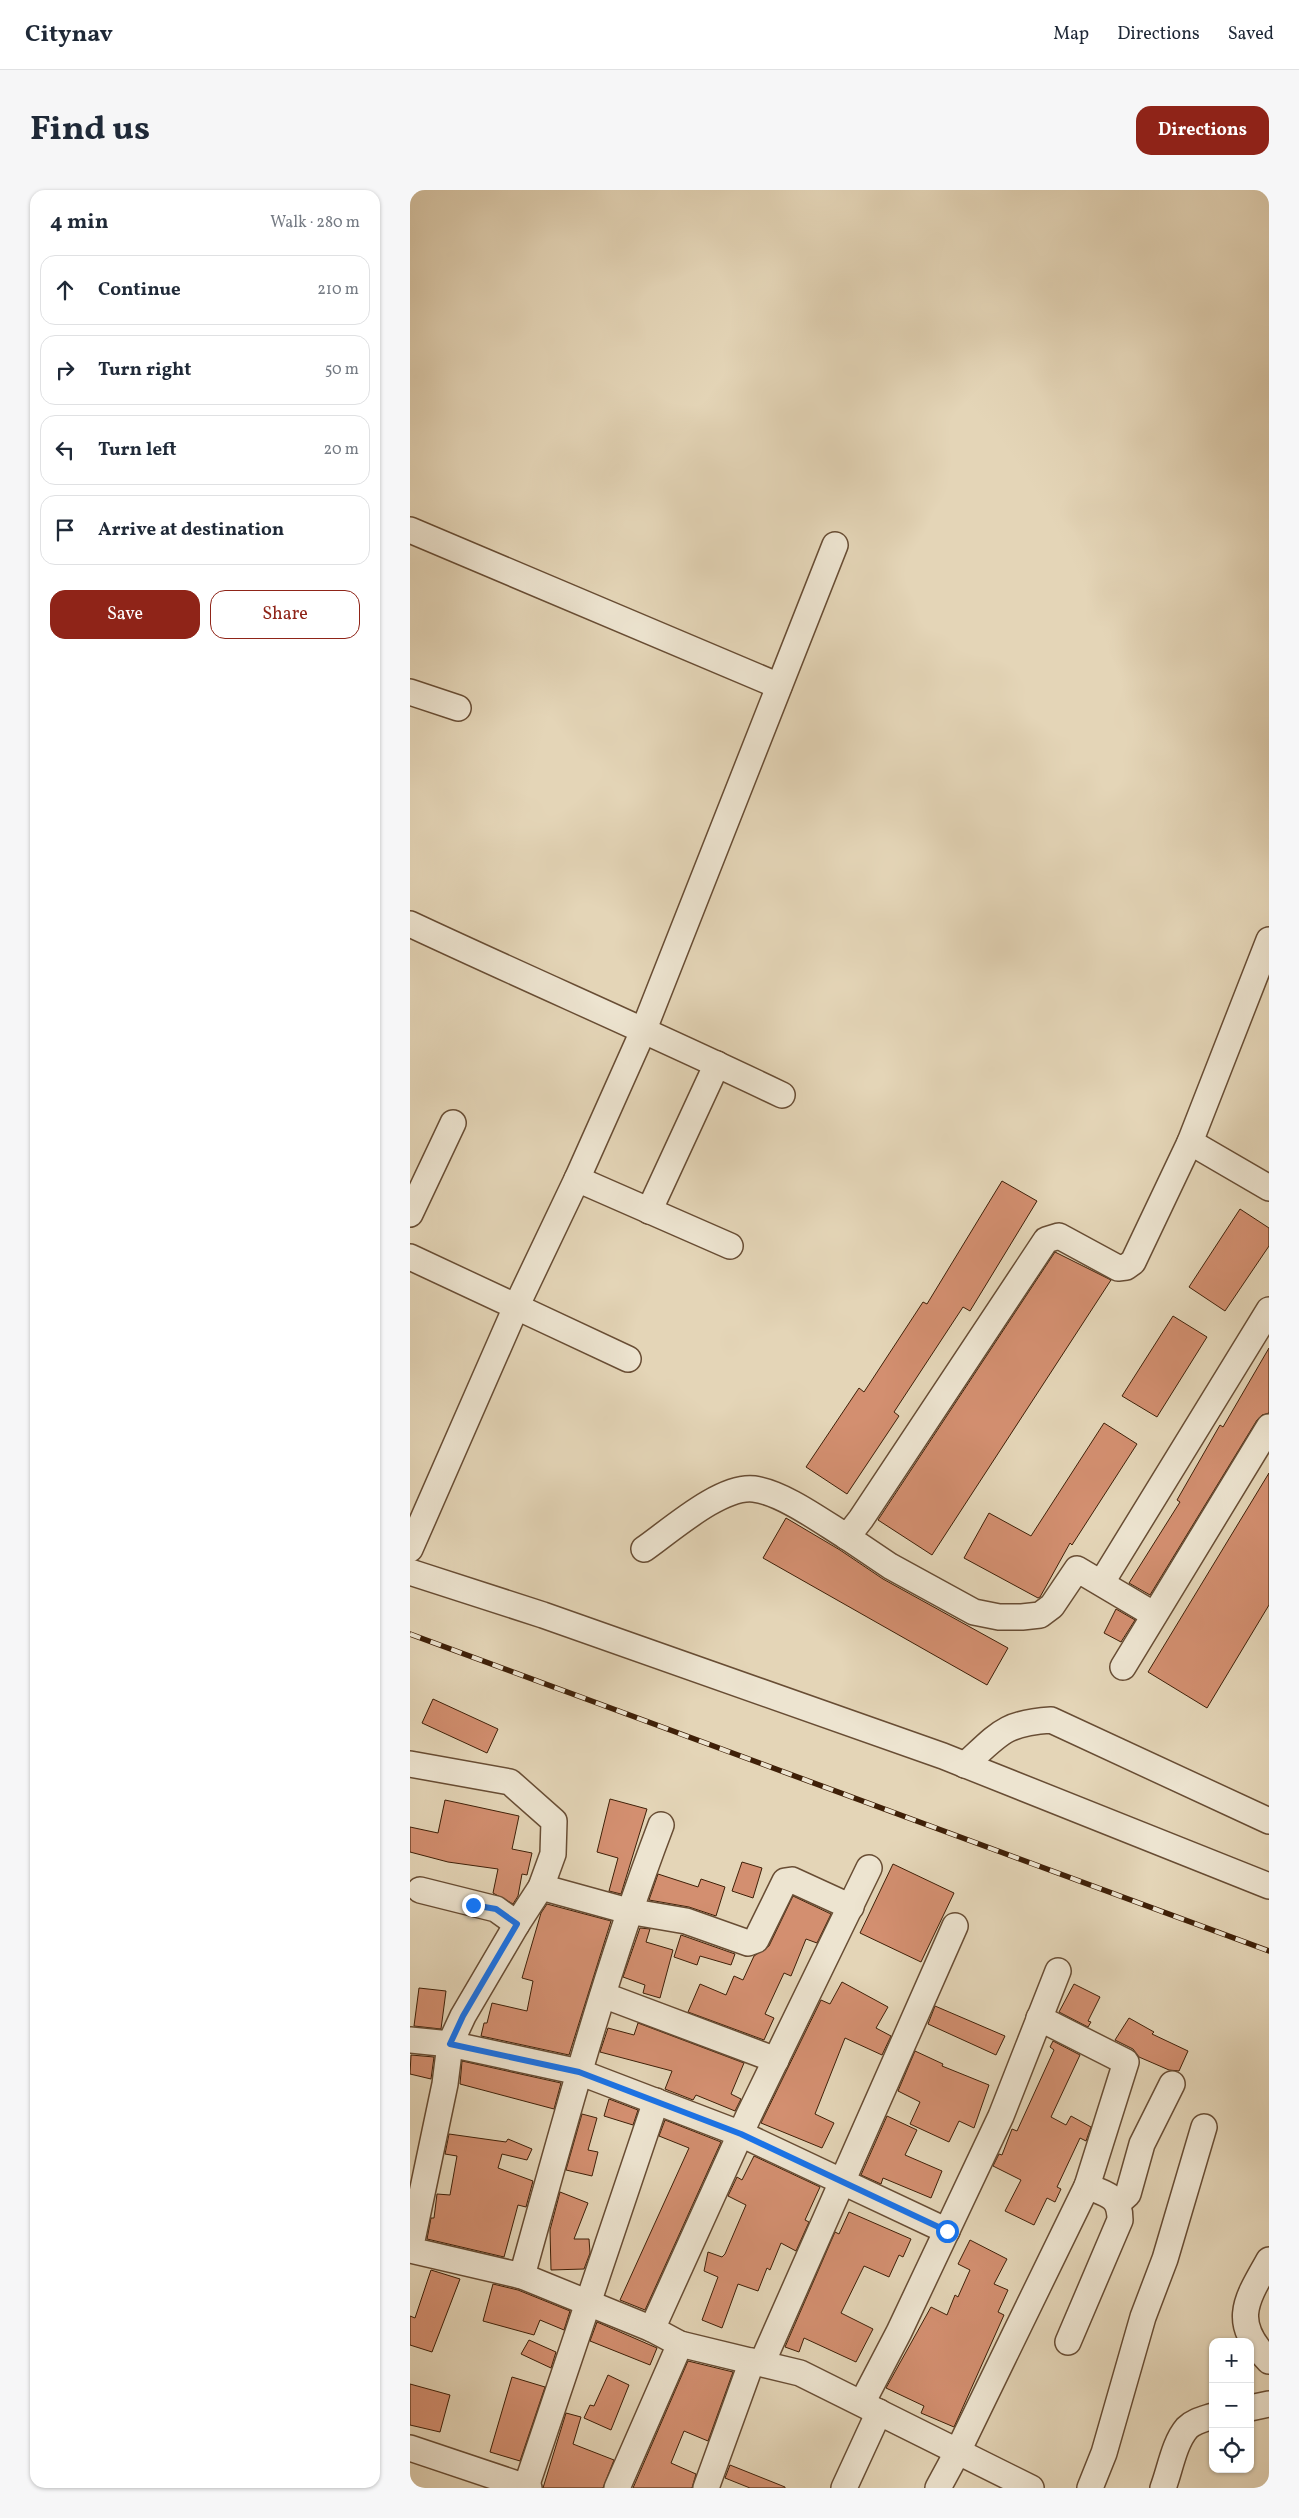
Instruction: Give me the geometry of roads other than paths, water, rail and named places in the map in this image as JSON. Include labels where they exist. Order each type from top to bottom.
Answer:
[{"type":"street","points":[[410,530],[779,686]]},
{"type":"street","points":[[410,1548],[516,1307],[577,1179],[644,1029],[835,545]]},
{"type":"street","points":[[410,692],[458,708]]},
{"type":"street","points":[[410,924],[587,1006],[644,1029],[782,1095]]},
{"type":"street","points":[[847,1536],[861,1519],[1046,1240],[1059,1236],[1118,1268],[1126,1267],[1133,1262],[1190,1142],[1269,940]]},
{"type":"street","points":[[649,1211],[717,1064]]},
{"type":"street","points":[[410,1214],[453,1123]]},
{"type":"street","points":[[1190,1142],[1269,1188]]},
{"type":"street","points":[[577,1179],[730,1246]]},
{"type":"street","points":[[410,1257],[628,1359]]},
{"type":"street","points":[[1102,1582],[1269,1310]]},
{"type":"street","points":[[1123,1667],[1153,1614],[1269,1426]]},
{"type":"street","points":[[644,1549],[716,1499],[738,1490],[754,1489],[772,1494],[847,1536],[890,1566],[974,1612],[999,1617],[1040,1615],[1052,1606],[1077,1569],[1102,1582],[1153,1614]]},
{"type":"street","points":[[410,1572],[552,1618],[966,1765],[1269,1886]]},
{"type":"street","points":[[966,1765],[1004,1730],[1026,1722],[1052,1720],[1269,1820]]},
{"type":"street","points":[[410,1764],[510,1782],[554,1821],[553,1854],[541,1887],[463,2016],[450,2044],[445,2084],[410,2250],[522,2276],[652,2329],[680,2344],[800,2373],[1032,2488]]},
{"type":"street","points":[[522,2276],[579,2072],[628,1911],[661,1825]]},
{"type":"street","points":[[652,2329],[741,2134],[869,1868]]},
{"type":"street","points":[[541,1887],[628,1911],[686,1921],[748,1943],[756,1940],[785,1881],[792,1880],[851,1906]]},
{"type":"street","points":[[420,1890],[496,1909],[517,1924]]},
{"type":"street","points":[[706,2488],[757,2362],[841,2181],[955,1926]]},
{"type":"street","points":[[844,2488],[871,2408],[900,2332],[1001,2116],[1058,1971]]},
{"type":"street","points":[[603,1995],[776,2060]]},
{"type":"street","points":[[938,2488],[958,2451],[1087,2186],[1126,2062],[1039,2018]]},
{"type":"street","points":[[410,2040],[450,2044],[579,2072],[741,2134],[947,2231]]},
{"type":"street","points":[[1118,2203],[1128,2194],[1142,2144],[1172,2084]]},
{"type":"street","points":[[410,2448],[528,2487],[589,2304],[609,2236],[656,2101]]},
{"type":"street","points":[[1090,2488],[1104,2453],[1143,2317],[1165,2259],[1204,2127]]},
{"type":"street","points":[[1068,2342],[1120,2220],[1118,2203],[1114,2198],[1087,2186]]},
{"type":"street","points":[[1269,2260],[1247,2302],[1246,2318],[1247,2331],[1255,2346],[1269,2362]]},
{"type":"street","points":[[616,2488],[680,2344]]},
{"type":"street","points":[[1254,2407],[1269,2404]]},
{"type":"street","points":[[1163,2488],[1179,2443],[1187,2428],[1209,2417]]},
{"type":"railway","points":[[410,1634],[1269,1951]]}]
